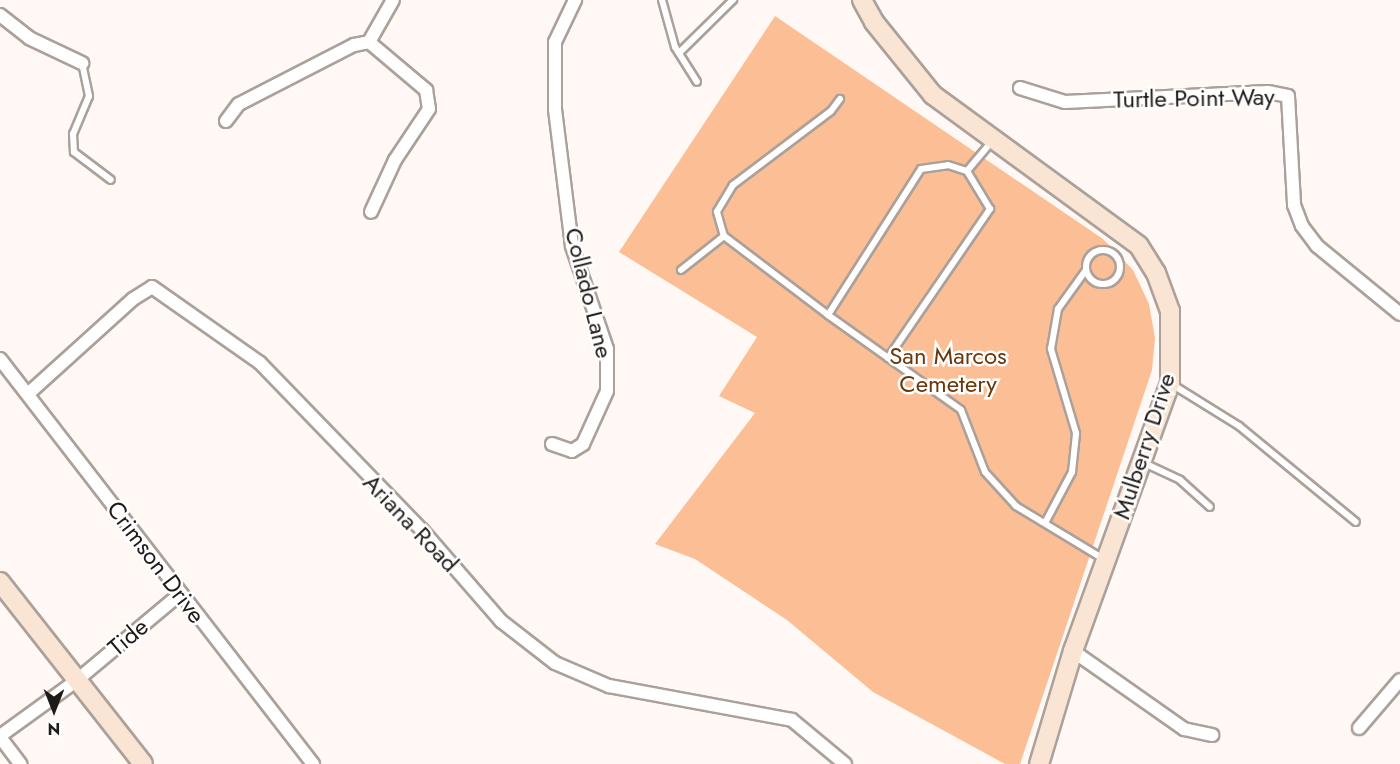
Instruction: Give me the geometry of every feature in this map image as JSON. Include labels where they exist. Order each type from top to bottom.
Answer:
[{"type":"main road","name":"Mulberry Drive","points":[[862,0],[874,22],[933,95],[1147,256],[1173,329],[1170,383],[1072,651],[1039,764]]},
{"type":"main road","points":[[0,582],[143,764]]},
{"type":"street","points":[[226,121],[239,104],[354,45],[369,42],[393,0]]},
{"type":"street","name":"Collado Lane","points":[[552,444],[572,451],[583,444],[607,391],[607,349],[572,246],[555,110],[555,42],[575,0]]},
{"type":"street","points":[[0,15],[29,38],[82,63]]},
{"type":"street","points":[[369,42],[426,90],[429,110],[395,160],[371,212]]},
{"type":"street","name":"Turtle Point Way","points":[[1020,88],[1065,102],[1268,92],[1288,96],[1294,205],[1302,226],[1317,246],[1400,314]]},
{"type":"street","name":"Ariana Road","points":[[29,393],[133,299],[152,287],[260,363],[422,530],[501,621],[555,663],[609,686],[792,720],[845,764]]},
{"type":"street","name":"Crimson Drive","points":[[0,358],[313,764]]},
{"type":"street","name":"Tide","points":[[0,737],[76,681],[180,594]]},
{"type":"street","points":[[1072,651],[1184,729],[1212,735]]},
{"type":"street","points":[[1359,728],[1400,680]]},
{"type":"street","points":[[0,737],[20,764]]},
{"type":"lane","points":[[662,0],[679,53],[697,82]]},
{"type":"lane","points":[[679,53],[732,0]]},
{"type":"lane","points":[[82,63],[89,96],[73,134],[74,152],[111,180]]},
{"type":"lane","points":[[840,99],[831,111],[733,185],[717,212],[724,236],[828,315],[961,410],[985,472],[1016,506],[1106,560]]},
{"type":"lane","points":[[968,171],[992,141]]},
{"type":"lane","points":[[828,315],[921,169],[948,165],[968,171],[990,208],[888,358]]},
{"type":"lane","points":[[681,270],[724,236]]},
{"type":"lane","points":[[1045,523],[1072,472],[1076,433],[1051,349],[1058,309],[1086,270],[1088,259],[1101,251],[1114,255],[1119,264],[1115,279],[1106,284],[1091,280],[1086,270]]},
{"type":"lane","points":[[1170,383],[1239,426],[1356,522]]},
{"type":"lane","points":[[1141,462],[1180,480],[1210,507]]},
{"type":"green space","name":"San Marcos Cemetery","points":[[775,16],[1103,239],[1133,270],[1149,304],[1155,338],[1152,370],[1020,764],[1005,764],[873,692],[787,620],[695,559],[655,544],[755,413],[719,396],[757,337],[619,252]]}]
